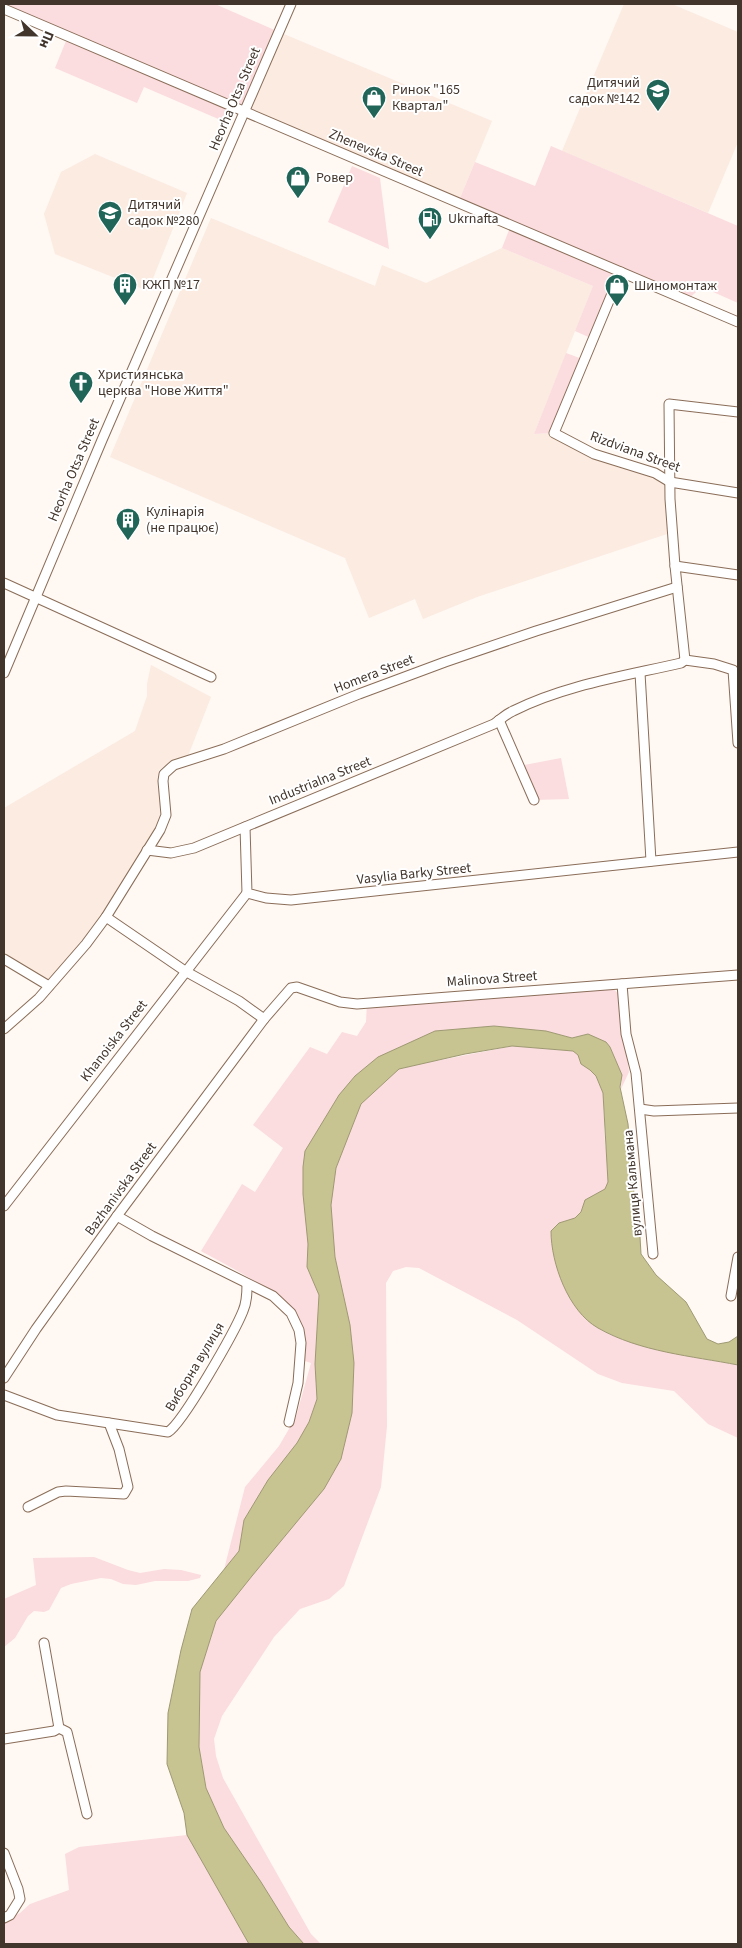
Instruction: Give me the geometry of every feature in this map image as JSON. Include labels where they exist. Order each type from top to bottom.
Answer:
[{"type":"street","name":"Heorha Otsa Street","points":[[4,673],[102,440],[291,4]]},
{"type":"street","name":"Zhenevska Street","points":[[4,9],[738,322]]},
{"type":"street","name":"Rizdviana Street","points":[[621,272],[554,433],[594,454],[655,473],[670,482],[738,493]]},
{"type":"street","points":[[685,660],[675,566],[670,482],[669,404],[738,412]]},
{"type":"street","points":[[675,566],[738,575]]},
{"type":"street","points":[[4,583],[210,678]]},
{"type":"street","name":"Homera Street","points":[[148,850],[160,830],[166,815],[164,774],[174,765],[224,749],[350,697],[445,662],[536,631],[677,587]]},
{"type":"street","name":"Industrialna Street","points":[[148,850],[171,853],[184,851],[500,720],[513,711],[554,694],[592,683],[681,664],[685,660],[714,664],[736,670],[738,743]]},
{"type":"street","points":[[640,673],[651,861]]},
{"type":"street","points":[[500,720],[534,800]]},
{"type":"street","points":[[245,826],[247,893]]},
{"type":"street","points":[[4,1029],[39,998],[106,918],[148,850]]},
{"type":"street","name":"Vasylia Barky Street","points":[[247,893],[266,898],[291,900],[738,852]]},
{"type":"street","name":"Khanoiska Street","points":[[4,1206],[184,971],[247,893]]},
{"type":"street","points":[[106,918],[184,971],[239,1001],[264,1019]]},
{"type":"street","points":[[4,959],[49,986]]},
{"type":"street","name":"Malinova Street","points":[[264,1019],[291,988],[297,987],[340,1002],[357,1004],[738,975]]},
{"type":"street","name":"вулиця Кальмана","points":[[622,984],[626,1034],[636,1073],[653,1254]]},
{"type":"street","name":"Bazhanivska Street","points":[[4,1378],[36,1329],[117,1216],[264,1019]]},
{"type":"street","points":[[640,1108],[654,1111],[738,1108]]},
{"type":"street","points":[[117,1216],[152,1236],[273,1296],[291,1313],[299,1330],[301,1343],[298,1383],[289,1422]]},
{"type":"street","points":[[731,1296],[738,1257]]},
{"type":"street","name":"Виборна вулиця","points":[[4,1395],[57,1415],[164,1433],[172,1430],[233,1332],[244,1309],[247,1297],[247,1284]]},
{"type":"street","points":[[28,1507],[58,1492],[124,1494],[127,1491],[128,1487],[118,1449],[109,1423]]},
{"type":"street","points":[[44,1643],[59,1728]]},
{"type":"street","points":[[4,1739],[54,1731],[59,1728]]},
{"type":"street","points":[[59,1728],[67,1732],[87,1814]]},
{"type":"street","points":[[4,1853],[20,1899],[10,1915],[4,1918]]},
{"type":"shaded area","points":[[4,4],[215,4],[279,32],[245,112],[4,9]]},
{"type":"shaded area","name":"Дитячий садок №142","points":[[624,4],[672,4],[738,32],[738,142],[708,213],[562,151]]},
{"type":"shaded area","name":"Ринок \"165 Квартал\"","points":[[279,32],[492,121],[458,203],[245,112]]},
{"type":"shaded area","points":[[66,41],[228,110],[223,121],[144,87],[137,103],[55,68]]},
{"type":"shaded area","points":[[551,146],[738,226],[738,303],[702,287],[687,300],[621,272],[593,339],[575,331],[593,286],[502,248],[511,225],[458,203],[475,162],[535,186]]},
{"type":"shaded area","name":"Дитячий садок №280","points":[[95,154],[187,193],[148,291],[55,254],[44,214],[61,172]]},
{"type":"shaded area","points":[[352,166],[380,178],[389,249],[328,222]]},
{"type":"shaded area","points":[[211,218],[375,286],[382,265],[426,283],[502,248],[593,286],[534,434],[554,433],[670,482],[670,533],[477,597],[423,619],[415,599],[369,618],[345,558],[110,457]]},
{"type":"shaded area","points":[[566,353],[585,360],[554,433],[534,434]]},
{"type":"shaded area","points":[[151,665],[211,697],[188,756],[175,759],[159,770],[162,808],[158,826],[101,915],[50,983],[4,956],[4,808],[135,731],[147,696],[147,684]]},
{"type":"shaded area","points":[[561,758],[569,799],[534,800],[519,766]]},
{"type":"shaded area","points":[[613,989],[619,994],[629,1072],[621,1089],[622,1075],[610,1047],[588,1034],[572,1038],[546,1031],[494,1026],[435,1031],[410,1044],[436,1061],[512,1046],[573,1051],[578,1055],[581,1064],[591,1070],[596,1076],[603,1093],[605,1145],[609,1156],[608,1216],[704,1359],[738,1365],[738,1438],[708,1424],[674,1391],[622,1383],[598,1374],[517,1320],[419,1268],[406,1267],[393,1271],[386,1283],[387,1426],[381,1487],[344,1586],[329,1599],[300,1609],[274,1637],[222,1716],[214,1739],[216,1756],[223,1778],[311,1934],[321,1944],[304,1944],[289,1927],[224,1828],[206,1788],[199,1747],[200,1672],[216,1621],[222,1613],[217,1597],[245,1487],[279,1446],[296,1417],[311,1363],[302,1360],[300,1326],[294,1312],[284,1302],[256,1282],[201,1251],[242,1184],[255,1192],[283,1148],[253,1125],[310,1047],[327,1054],[342,1032],[357,1036],[366,1022],[367,1003]],"holes":[[[308,1244],[335,1257],[343,1295],[307,1267]]]},
{"type":"shaded area","points":[[494,1026],[546,1031],[572,1038],[588,1034],[606,1042],[610,1047],[622,1075],[620,1087],[628,1124],[641,1254],[656,1275],[686,1302],[707,1339],[718,1344],[729,1342],[738,1336],[738,1365],[666,1352],[631,1343],[614,1336],[587,1320],[578,1310],[563,1285],[554,1257],[551,1231],[559,1223],[575,1218],[581,1212],[585,1200],[605,1189],[608,1182],[603,1093],[596,1076],[581,1064],[578,1055],[573,1051],[512,1046],[465,1054],[399,1069],[361,1104],[336,1168],[331,1205],[335,1257],[350,1325],[354,1363],[352,1413],[341,1459],[324,1489],[216,1621],[200,1672],[199,1747],[206,1788],[224,1828],[289,1927],[304,1944],[249,1944],[187,1835],[184,1813],[167,1764],[168,1713],[192,1609],[239,1551],[244,1520],[268,1480],[297,1443],[309,1422],[317,1399],[315,1364],[319,1295],[307,1267],[308,1244],[303,1194],[305,1151],[339,1095],[355,1076],[378,1057],[435,1031]]},
{"type":"shaded area","points":[[94,1557],[140,1573],[164,1569],[181,1570],[201,1575],[200,1578],[188,1581],[155,1581],[136,1585],[123,1584],[111,1579],[101,1578],[71,1584],[61,1588],[49,1610],[44,1612],[34,1611],[28,1616],[15,1638],[4,1647],[4,1599],[36,1585],[33,1558]]},
{"type":"shaded area","points":[[187,1835],[249,1944],[4,1944],[4,1921],[20,1913],[30,1904],[69,1890],[65,1854],[79,1847]]},
{"type":"place","name":"Дитячий садок №142","points":[[658,112]]},
{"type":"place","name":"Ринок \"165 Квартал\"","points":[[374,119]]},
{"type":"place","name":"Ровер","points":[[298,199]]},
{"type":"place","name":"Дитячий садок №280","points":[[110,234]]},
{"type":"place","name":"Ukrnafta","points":[[430,240]]},
{"type":"place","name":"КЖП №17","points":[[125,306]]},
{"type":"place","name":"Шиномонтаж","points":[[617,307]]},
{"type":"place","name":"Християнська церква \"Нове Життя\"","points":[[81,404]]},
{"type":"place","name":"Кулінарія (не працює)","points":[[128,541]]}]
